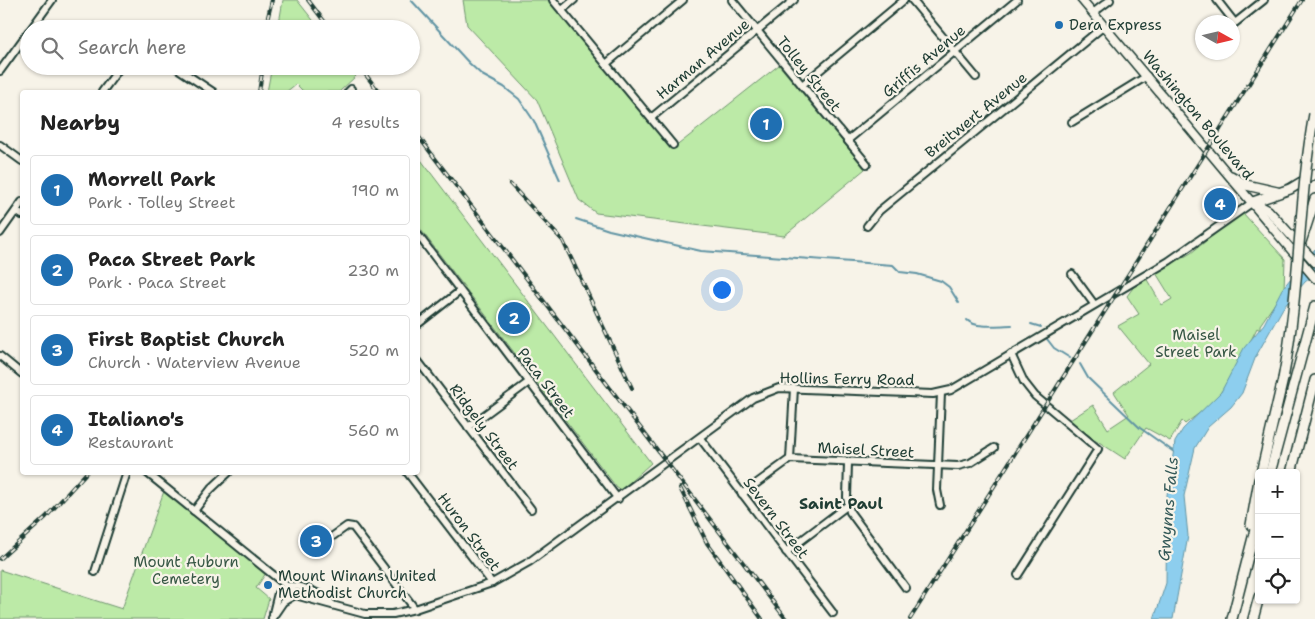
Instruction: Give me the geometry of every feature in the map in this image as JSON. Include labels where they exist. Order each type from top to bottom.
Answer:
[{"type":"highway","points":[[1262,469],[1283,380],[1293,323],[1302,196],[1314,110]]},
{"type":"highway","points":[[1253,202],[1302,184],[1315,174]]},
{"type":"highway","points":[[1231,176],[1258,189],[1283,192]]},
{"type":"highway","points":[[1298,258],[1315,199]]},
{"type":"highway","points":[[1271,469],[1315,306]]},
{"type":"highway","points":[[1292,469],[1315,380]]},
{"type":"highway","points":[[1245,563],[1255,504]]},
{"type":"highway","points":[[1232,619],[1255,528]]},
{"type":"highway","points":[[1253,619],[1257,604]]},
{"type":"main road","name":"Washington Boulevard","points":[[1082,0],[1253,202],[1261,216],[1315,278]]},
{"type":"main road","name":"Washington Boulevard","points":[[1253,202],[1268,210],[1315,262]]},
{"type":"street","points":[[37,20],[52,0]]},
{"type":"street","points":[[554,0],[673,145]]},
{"type":"street","points":[[562,10],[574,0]]},
{"type":"street","points":[[606,64],[683,0]]},
{"type":"street","name":"Tolley Street","points":[[732,0],[867,164]]},
{"type":"street","name":"Harman Avenue","points":[[651,118],[794,0]]},
{"type":"street","points":[[802,85],[904,0]]},
{"type":"street","points":[[912,0],[976,77]]},
{"type":"street","name":"Griffis Avenue","points":[[848,140],[1017,0]]},
{"type":"street","points":[[1093,13],[1110,0]]},
{"type":"street","points":[[1216,0],[1234,23],[1264,0]]},
{"type":"street","name":"Breitwert Avenue","points":[[867,226],[879,211],[1104,26]]},
{"type":"street","points":[[0,71],[20,44]]},
{"type":"street","points":[[104,90],[115,75]]},
{"type":"street","points":[[188,75],[210,90]]},
{"type":"street","points":[[1072,122],[1147,76]]},
{"type":"street","points":[[0,145],[20,160]]},
{"type":"street","name":"Hollins Ferry Road","points":[[150,475],[288,586],[295,596],[364,614],[393,616],[492,584],[529,562],[763,393],[779,388],[941,393],[951,390],[1094,304],[1170,261],[1253,202]]},
{"type":"street","points":[[0,233],[20,205]]},
{"type":"street","points":[[16,211],[20,214]]},
{"type":"street","name":"Paca Street","points":[[420,238],[618,498]]},
{"type":"street","points":[[1072,274],[1094,304]]},
{"type":"street","points":[[420,322],[460,291]]},
{"type":"street","points":[[1011,354],[1024,382],[1034,396],[1098,449],[1018,575]]},
{"type":"street","points":[[0,356],[20,372]]},
{"type":"street","name":"Ridgely Street","points":[[420,364],[531,510]]},
{"type":"street","points":[[468,427],[529,382]]},
{"type":"street","points":[[742,494],[790,459],[794,388]]},
{"type":"street","points":[[940,505],[937,490],[937,466],[941,393]]},
{"type":"street","name":"Severn Street","points":[[700,438],[833,613]]},
{"type":"street","name":"Maisel Street","points":[[790,459],[964,466],[994,448]]},
{"type":"street","points":[[848,462],[848,505],[855,519],[906,588]]},
{"type":"street","points":[[95,572],[126,475]]},
{"type":"street","points":[[194,511],[218,475]]},
{"type":"street","name":"Huron Street","points":[[410,475],[492,584]]},
{"type":"street","points":[[786,552],[848,505]]},
{"type":"street","points":[[319,546],[350,526],[415,609]]},
{"type":"street","points":[[272,618],[278,593],[288,586]]},
{"type":"street","name":"Hollins Ferry Road","points":[[288,586],[302,588],[327,598],[333,605]]},
{"type":"street","points":[[272,618],[283,602],[295,596]]},
{"type":"green space","points":[[283,0],[297,0],[313,20],[280,20]]},
{"type":"green space","points":[[463,0],[551,0],[674,148],[779,65],[865,169],[784,236],[596,213],[579,200],[537,100],[467,25]]},
{"type":"green space","points":[[270,75],[356,76],[341,90],[302,90],[296,84],[288,90],[267,90]]},
{"type":"green space","points":[[420,159],[651,463],[621,490],[617,488],[420,229]]},
{"type":"green space","name":"Maisel Street Park","points":[[1242,212],[1285,259],[1284,290],[1260,325],[1260,330],[1257,328],[1250,342],[1252,347],[1214,402],[1185,424],[1182,421],[1170,441],[1146,428],[1125,459],[1082,431],[1070,420],[1093,405],[1108,429],[1129,415],[1114,392],[1149,364],[1118,326],[1139,314],[1127,296],[1135,285],[1146,278],[1162,305],[1172,299],[1156,273],[1191,253]]},
{"type":"green space","name":"Mount Auburn Cemetery","points":[[164,491],[266,573],[256,588],[269,599],[263,619],[0,619],[0,570],[122,609]]},
{"type":"water","name":"Gwynns Falls","points":[[1315,249],[1315,274],[1305,282],[1283,308],[1256,356],[1242,393],[1231,407],[1208,427],[1195,448],[1184,496],[1188,536],[1173,619],[1154,619],[1166,583],[1167,495],[1175,442],[1183,429],[1221,392],[1244,348],[1264,324],[1282,289]]},
{"type":"waterway","points":[[411,0],[482,75],[504,87],[519,99],[534,121],[560,180]]},
{"type":"waterway","points":[[576,219],[609,230],[701,251],[893,265],[900,272],[917,274],[941,281],[949,287],[959,303]]},
{"type":"waterway","points":[[967,320],[982,326],[1012,325]]},
{"type":"waterway","points":[[1031,324],[1041,327]]},
{"type":"waterway","points":[[1047,339],[1054,348],[1070,358]]},
{"type":"waterway","points":[[1080,364],[1088,378],[1140,428],[1174,452]]},
{"type":"railway","points":[[267,20],[272,0]]},
{"type":"railway","points":[[308,0],[323,20]]},
{"type":"railway","points":[[910,619],[1302,0]]},
{"type":"railway","points":[[259,90],[262,75]]},
{"type":"railway","points":[[366,75],[377,90]]},
{"type":"railway","points":[[420,139],[786,619]]},
{"type":"railway","points":[[510,184],[563,241],[632,388]]},
{"type":"railway","points":[[0,559],[46,517],[84,475]]},
{"type":"railway","points":[[680,488],[707,543],[762,619]]},
{"type":"place","name":"Dera Express","points":[[1059,25]]},
{"type":"place","name":"Morrell Park","points":[[766,124]]},
{"type":"place","name":"Italiano's","points":[[1220,204]]},
{"type":"place","name":"Paca Street Park","points":[[514,318]]},
{"type":"place","name":"First Baptist Church","points":[[316,541]]},
{"type":"place","name":"Mount Winans United Methodist Church","points":[[268,585]]},
{"type":"district","name":"Saint Paul","points":[[841,503]]}]
